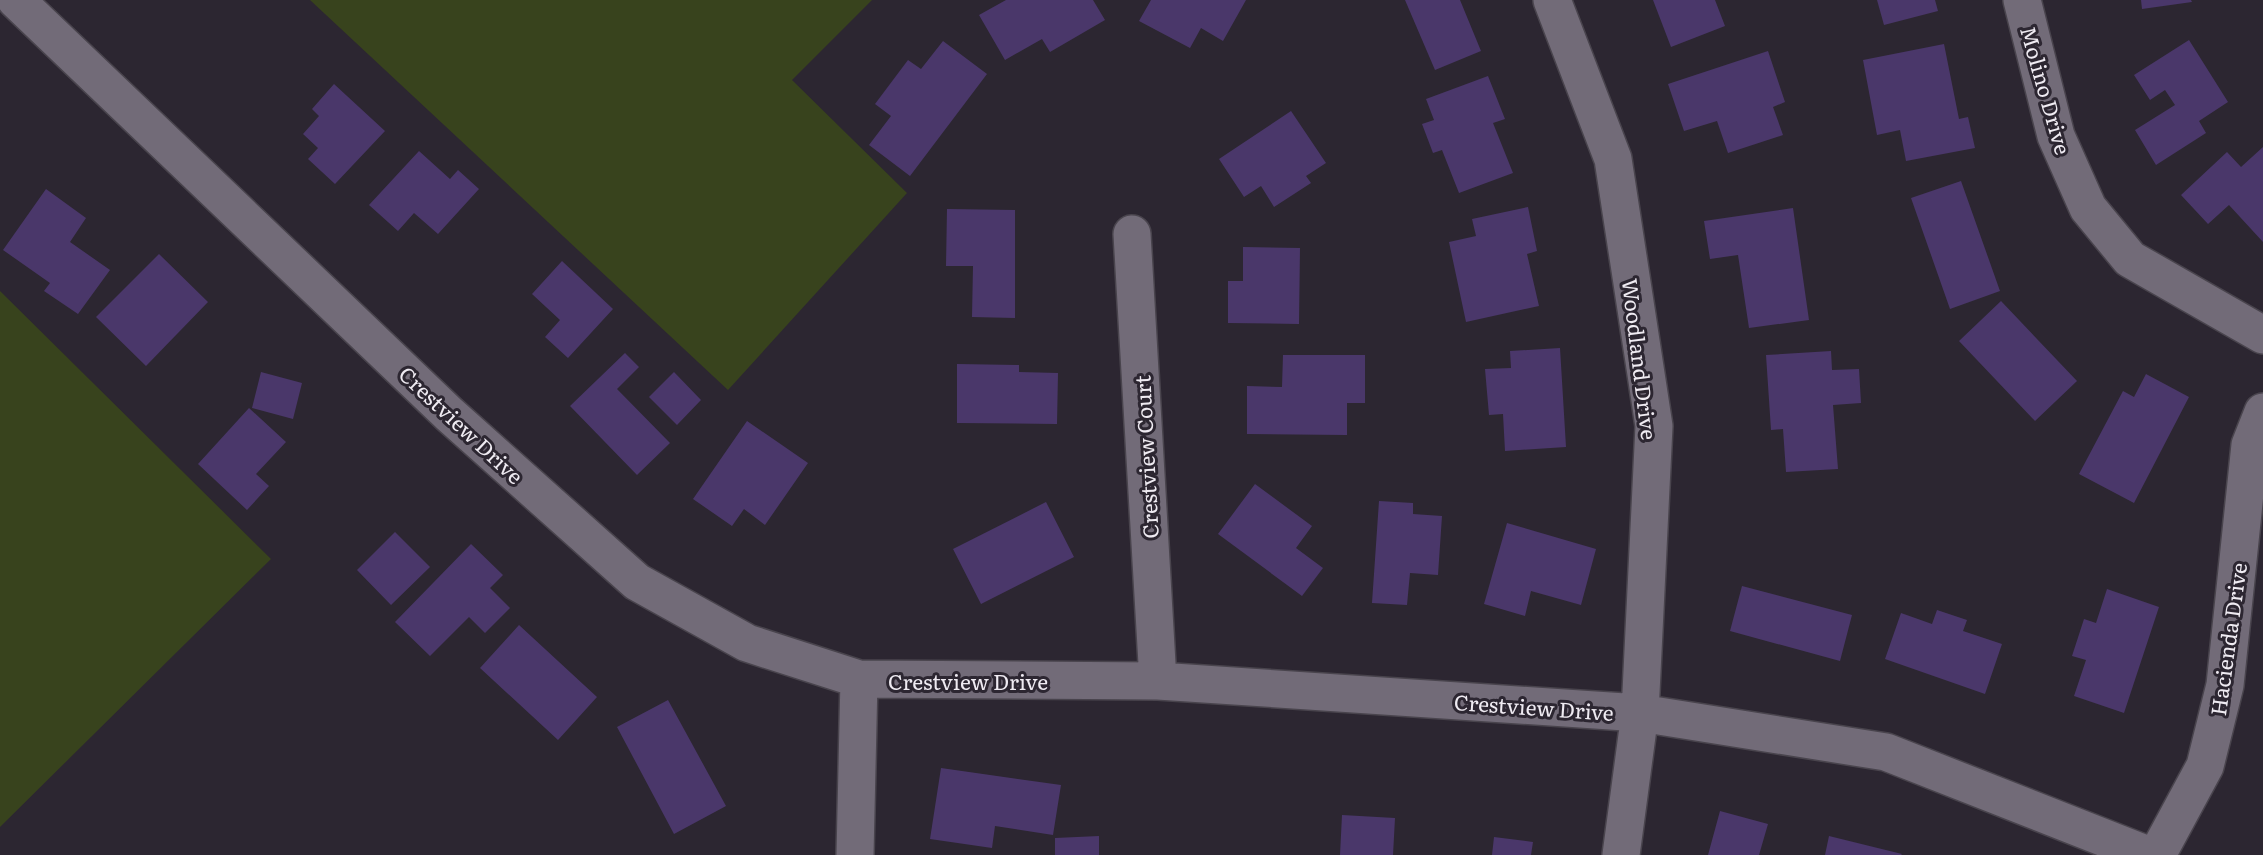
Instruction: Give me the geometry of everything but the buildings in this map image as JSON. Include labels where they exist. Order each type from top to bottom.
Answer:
[{"type":"street","name":"Crestview Drive","points":[[16,0],[449,414],[637,582],[747,643],[859,679],[1158,681],[1640,713],[1886,752],[2148,855]]},
{"type":"street","name":"Woodland Drive","points":[[1552,0],[1613,159],[1654,426],[1640,713],[1621,855]]},
{"type":"street","name":"Molino Drive","points":[[2022,0],[2056,136],[2088,208],[2130,259],[2263,335]]},
{"type":"street","name":"Crestview Court","points":[[1132,234],[1158,681]]},
{"type":"street","name":"Hacienda Drive","points":[[2157,855],[2205,766],[2225,685],[2250,445],[2263,412]]},
{"type":"street","points":[[855,855],[859,679]]},
{"type":"green space","points":[[310,0],[872,0],[792,80],[907,193],[728,390]]},
{"type":"green space","points":[[0,291],[271,559],[0,827]]}]
